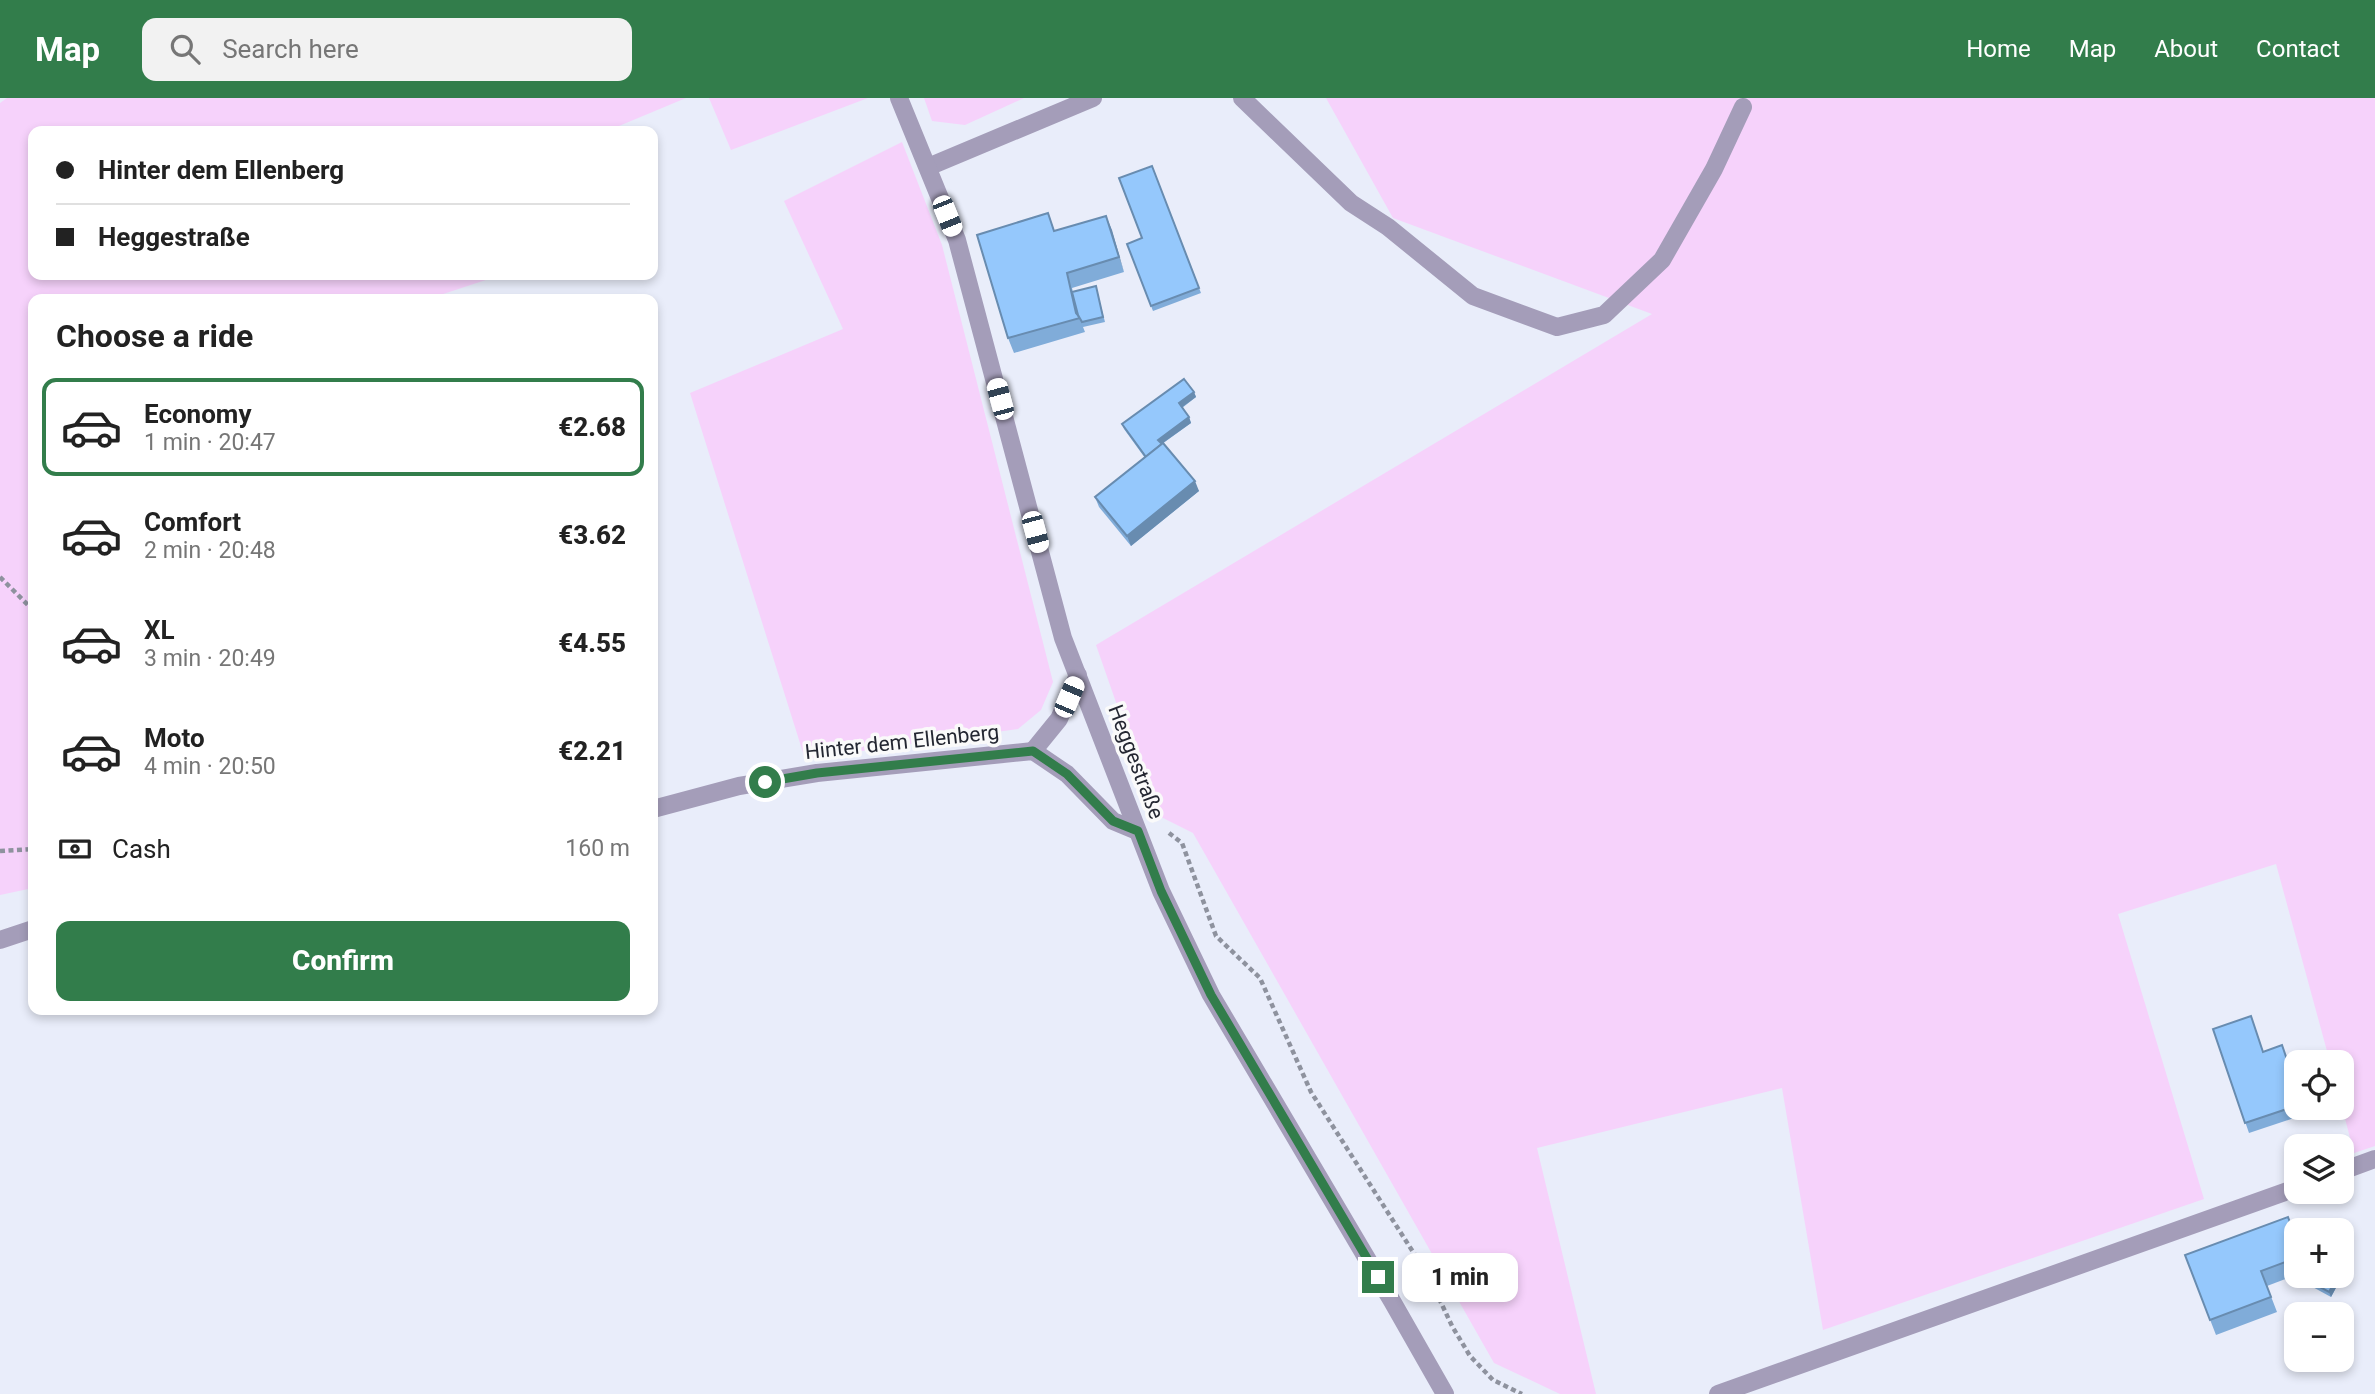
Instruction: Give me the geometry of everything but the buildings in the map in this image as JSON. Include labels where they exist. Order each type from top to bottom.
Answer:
[{"type":"street","name":"Heggestraße","points":[[899,98],[957,240],[1063,638],[1161,891],[1211,995],[1444,1394]]},
{"type":"street","points":[[928,167],[1093,98]]},
{"type":"street","points":[[1242,98],[1351,203],[1388,227],[1474,296],[1557,327],[1604,315],[1662,260],[1714,169],[1743,107]]},
{"type":"street","points":[[1078,675],[1059,719],[1033,751],[1067,774],[1113,821],[1138,831]]},
{"type":"street","name":"Hinter dem Ellenberg","points":[[658,808],[739,786],[817,773],[1033,751]]},
{"type":"street","points":[[0,940],[28,931]]},
{"type":"street","points":[[2354,1167],[2375,1159]]},
{"type":"street","points":[[1718,1394],[2284,1192]]},
{"type":"path","points":[[0,577],[28,605]]},
{"type":"path","points":[[1138,831],[1151,827],[1167,832],[1182,843],[1216,936],[1260,978],[1311,1092],[1429,1277],[1452,1326],[1470,1356],[1493,1380],[1522,1394]]},
{"type":"path","points":[[0,851],[28,849]]},
{"type":"shaded area","points":[[7,98],[686,98],[619,126],[28,126],[28,280],[486,280],[443,294],[28,294],[28,889],[0,895],[0,103]]},
{"type":"shaded area","points":[[709,98],[868,98],[731,150]]},
{"type":"shaded area","points":[[924,98],[1024,98],[965,125],[932,121]]},
{"type":"shaded area","points":[[1326,98],[2375,98],[2375,1146],[2354,1153],[2354,1134],[2349,1134],[2345,1120],[2354,1120],[2354,1050],[2327,1050],[2276,864],[2118,914],[2204,1199],[1823,1330],[1782,1088],[1537,1148],[1596,1394],[1560,1394],[1494,1363],[1193,833],[1155,814],[1096,645],[1652,314],[1393,218]]},
{"type":"shaded area","points":[[902,142],[942,245],[1053,682],[1041,710],[1018,729],[805,759],[690,393],[843,329],[784,201]]},
{"type":"route","points":[[765,782],[817,773],[1033,751],[1067,774],[1113,821],[1138,831],[1161,891],[1211,995],[1378,1277]]}]
